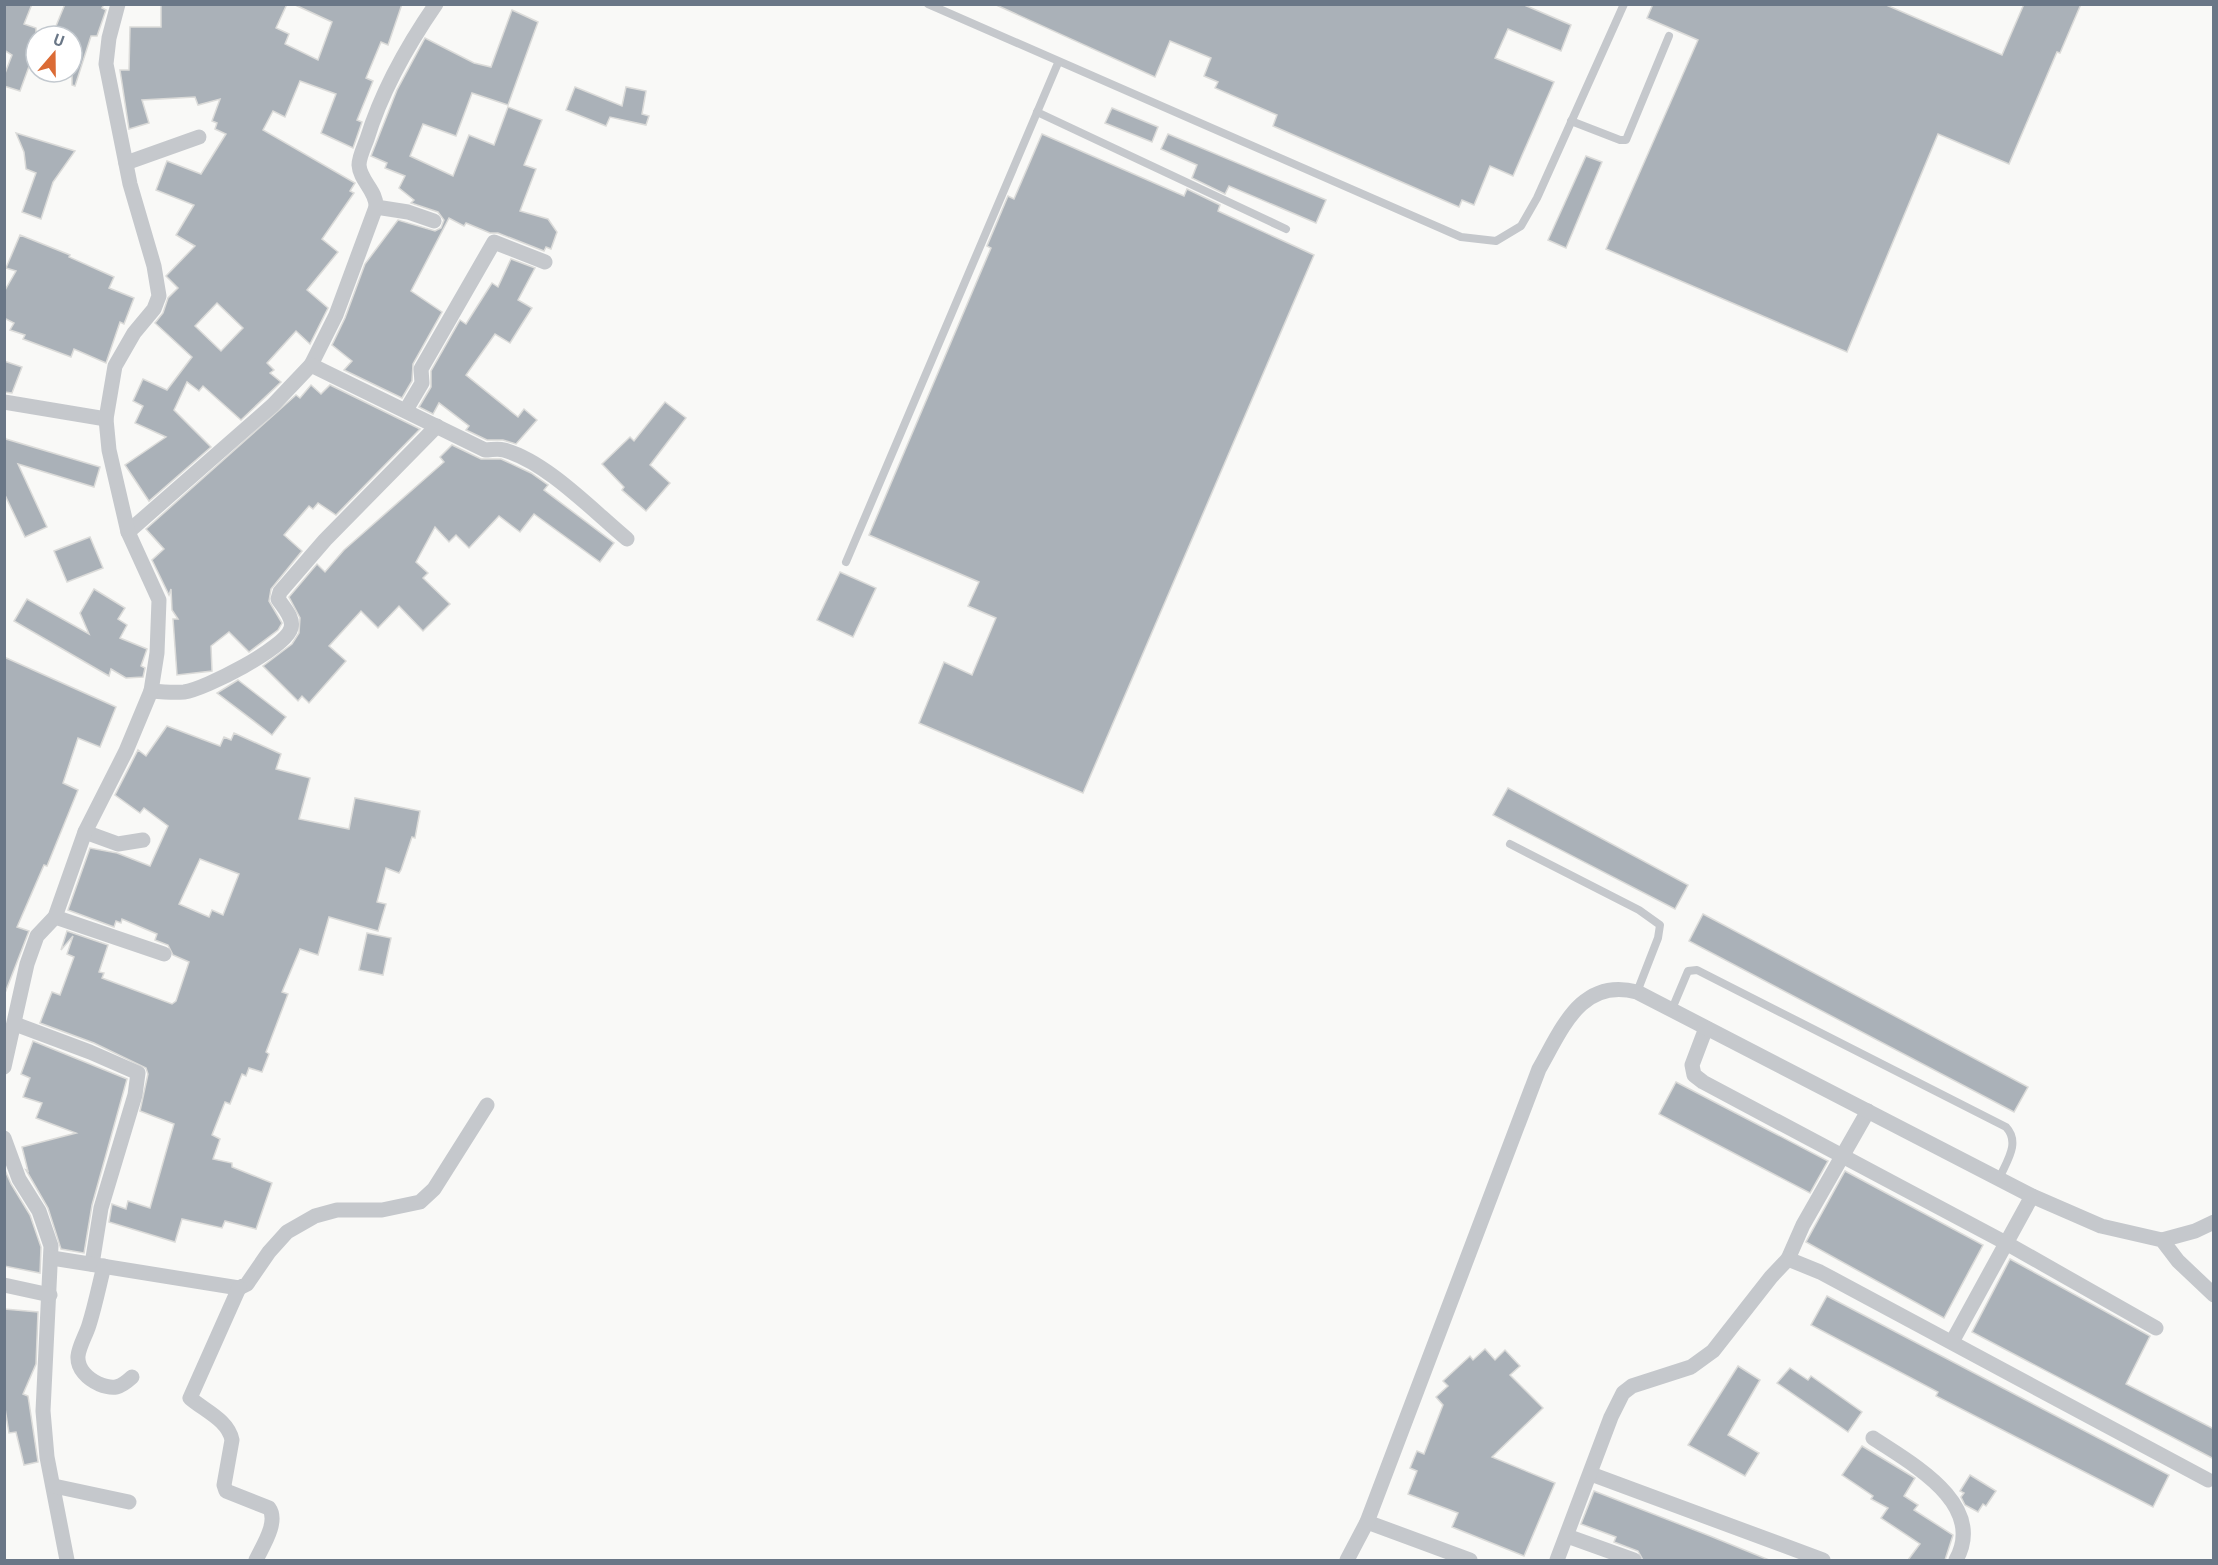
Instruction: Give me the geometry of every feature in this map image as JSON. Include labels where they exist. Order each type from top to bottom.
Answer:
[{"type":"street","points":[[4,1066],[27,964],[37,936],[55,918],[86,832],[126,751],[152,691],[159,634],[159,600],[128,532],[109,450],[106,419],[115,366],[134,333],[154,309],[159,296],[154,266],[126,163],[106,64],[109,38],[118,4]]},
{"type":"street","points":[[128,532],[273,405],[311,365],[336,315],[376,207],[376,200],[361,174],[360,158],[383,95],[409,44],[436,4]]},
{"type":"street","points":[[126,163],[198,137]]},
{"type":"street","points":[[376,207],[408,212],[434,221]]},
{"type":"street","points":[[406,410],[422,383],[421,369],[494,242],[545,262]]},
{"type":"street","points":[[311,365],[485,450],[502,449],[524,458],[549,474],[627,539]]},
{"type":"street","points":[[4,402],[106,419]]},
{"type":"street","points":[[152,691],[185,692],[207,685],[259,657],[288,635],[292,627],[291,619],[278,600],[280,592],[325,540],[437,426]]},
{"type":"street","points":[[86,832],[118,844],[143,840]]},
{"type":"street","points":[[55,918],[164,954]]},
{"type":"street","points":[[1347,1560],[1366,1522],[1539,1069],[1572,1012],[1587,999],[1614,989],[1637,992],[2032,1196],[2101,1226],[2162,1240],[2195,1231],[2214,1222]]},
{"type":"street","points":[[15,1024],[138,1073],[135,1095],[101,1208],[98,1265],[89,1325],[78,1355],[79,1365],[84,1374],[97,1383],[115,1388],[122,1386],[132,1377]]},
{"type":"street","points":[[1706,1028],[1692,1065],[1694,1075],[1841,1158],[2006,1243],[2156,1328]]},
{"type":"street","points":[[52,1258],[239,1288],[247,1284],[269,1252],[287,1232],[315,1216],[337,1210],[382,1209],[420,1203],[434,1189],[487,1105]]},
{"type":"street","points":[[1557,1560],[1611,1417],[1623,1393],[1632,1386],[1679,1372],[1700,1362],[1727,1337],[1771,1277],[1788,1259],[1803,1225],[1868,1111]]},
{"type":"street","points":[[4,1138],[19,1179],[39,1212],[48,1233],[52,1258],[43,1411],[46,1457],[54,1486],[67,1560]]},
{"type":"street","points":[[1952,1342],[2032,1196]]},
{"type":"street","points":[[2162,1240],[2178,1261],[2214,1295]]},
{"type":"street","points":[[1788,1259],[1820,1272],[2208,1480]]},
{"type":"street","points":[[4,1285],[51,1294]]},
{"type":"street","points":[[239,1288],[190,1398],[211,1413],[231,1434],[232,1440],[224,1485],[226,1491],[269,1508],[273,1514],[273,1521],[256,1560]]},
{"type":"street","points":[[1874,1438],[1922,1470],[1951,1498],[1964,1530],[1962,1550],[1956,1560]]},
{"type":"street","points":[[1591,1474],[1823,1560]]},
{"type":"street","points":[[54,1486],[129,1502]]},
{"type":"street","points":[[1366,1522],[1470,1560]]},
{"type":"street","points":[[1567,1536],[1634,1560]]},
{"type":"lane","points":[[928,4],[1058,63],[1461,237],[1496,241],[1521,226],[1624,4]]},
{"type":"lane","points":[[1571,121],[1620,140],[1626,140],[1669,36]]},
{"type":"lane","points":[[846,562],[1058,63]]},
{"type":"lane","points":[[1036,112],[1286,229]]},
{"type":"lane","points":[[1510,843],[1640,910],[1660,925],[1658,938],[1637,992]]},
{"type":"lane","points":[[1672,1009],[1688,971],[1697,970],[2006,1127],[2012,1133],[2013,1144],[1999,1179]]},
{"type":"building","points":[[4,4],[32,4],[24,24],[24,80],[20,91],[4,86],[4,76],[12,55],[4,50]]},
{"type":"building","points":[[65,4],[104,4],[102,8],[106,10],[97,36],[91,36],[84,58],[84,24],[57,24]]},
{"type":"building","points":[[161,4],[287,4],[276,28],[289,34],[285,44],[318,60],[332,22],[293,4],[402,4],[388,45],[381,42],[366,78],[373,81],[357,120],[362,122],[353,148],[321,133],[336,94],[300,81],[285,117],[273,111],[263,130],[355,183],[350,191],[354,193],[322,239],[338,252],[307,290],[328,308],[310,344],[296,331],[267,363],[274,370],[270,373],[281,382],[241,420],[203,386],[199,391],[187,382],[174,410],[211,447],[149,501],[125,465],[166,437],[135,423],[143,406],[133,401],[143,379],[167,390],[192,357],[155,323],[163,313],[168,298],[178,288],[166,276],[195,246],[176,235],[194,205],[156,190],[167,161],[201,174],[226,134],[215,129],[217,123],[212,121],[220,99],[198,105],[195,97],[142,100],[149,123],[129,129],[120,70],[129,70],[130,27],[161,27]],"holes":[[[217,303],[243,328],[221,351],[195,326]]]},
{"type":"building","points":[[994,4],[1522,4],[1571,25],[1561,51],[1508,29],[1495,58],[1554,82],[1513,176],[1490,166],[1474,205],[1462,200],[1459,207],[1273,126],[1277,115],[1215,88],[1218,82],[1204,76],[1211,58],[1170,41],[1155,77]]},
{"type":"building","points":[[1653,4],[1884,4],[2002,55],[2024,4],[2081,4],[2060,53],[2057,52],[2009,164],[1938,134],[1847,352],[1606,249],[1698,40],[1647,18]]},
{"type":"building","points":[[512,10],[538,22],[508,105],[472,93],[456,136],[423,124],[410,156],[453,176],[469,135],[494,145],[508,107],[542,120],[524,165],[536,169],[520,211],[548,219],[557,232],[551,249],[546,247],[544,251],[466,223],[464,226],[449,218],[411,291],[442,312],[413,364],[412,381],[402,398],[344,370],[352,361],[332,345],[345,318],[365,264],[398,220],[435,231],[441,228],[444,220],[438,212],[411,203],[414,200],[399,188],[405,176],[385,168],[387,163],[371,156],[397,90],[425,38],[474,63],[491,67]]},
{"type":"building","points":[[575,87],[622,106],[626,87],[646,91],[642,114],[649,116],[646,125],[610,117],[606,126],[566,110]]},
{"type":"building","points":[[1112,108],[1158,127],[1152,142],[1105,123]]},
{"type":"building","points":[[16,133],[75,151],[53,182],[41,219],[22,212],[36,173],[26,169],[24,152]]},
{"type":"building","points":[[1042,134],[1184,196],[1187,189],[1220,205],[1218,211],[1314,255],[1083,793],[919,723],[944,662],[972,675],[996,618],[968,606],[979,582],[869,535],[991,248],[987,246],[1008,196],[1014,199]]},
{"type":"building","points":[[1168,134],[1326,200],[1316,223],[1229,186],[1225,194],[1192,178],[1197,165],[1161,149]]},
{"type":"building","points":[[1586,156],[1602,162],[1566,248],[1548,240]]},
{"type":"building","points":[[20,235],[70,255],[69,257],[114,277],[109,288],[134,298],[124,324],[120,322],[106,363],[74,349],[71,357],[23,339],[25,335],[10,330],[14,323],[4,318],[4,292],[16,271],[6,268]]},
{"type":"building","points":[[511,259],[535,268],[518,300],[532,308],[510,343],[495,334],[466,375],[518,417],[524,409],[537,420],[516,444],[503,440],[487,440],[466,430],[469,426],[439,403],[433,414],[419,407],[431,387],[431,371],[460,320],[466,324],[492,283],[498,287]]},
{"type":"building","points":[[4,361],[22,367],[12,393],[4,392]]},
{"type":"building","points":[[311,385],[321,394],[330,385],[420,429],[336,515],[318,503],[313,509],[309,506],[284,535],[302,551],[271,589],[269,601],[282,623],[278,630],[249,652],[229,632],[211,646],[212,671],[177,675],[173,619],[178,619],[172,610],[171,589],[169,595],[152,560],[164,549],[146,529],[296,395],[300,398]]},
{"type":"building","points":[[665,402],[686,418],[650,465],[670,483],[646,511],[622,490],[624,487],[602,464],[630,437],[634,441]]},
{"type":"building","points":[[4,435],[6,439],[100,467],[94,487],[18,464],[47,527],[25,537],[4,493]]},
{"type":"building","points":[[452,445],[481,459],[501,459],[531,473],[548,485],[544,490],[614,543],[600,562],[534,514],[520,532],[499,516],[469,548],[456,535],[449,542],[435,527],[416,562],[428,573],[423,578],[450,604],[423,631],[399,606],[378,628],[361,611],[329,646],[346,661],[309,703],[302,696],[298,701],[263,666],[292,644],[299,633],[300,618],[289,597],[317,564],[325,572],[344,550],[444,462],[440,457]]},
{"type":"building","points":[[90,537],[103,568],[67,582],[54,551]]},
{"type":"building","points":[[840,572],[876,588],[853,637],[817,620]]},
{"type":"building","points":[[94,589],[125,608],[118,619],[127,625],[120,638],[147,649],[141,666],[145,668],[143,677],[126,678],[111,669],[109,676],[14,621],[27,599],[89,634],[80,613]]},
{"type":"building","points":[[4,657],[116,707],[100,747],[78,738],[63,783],[78,790],[47,866],[44,865],[17,927],[29,931],[5,993]]},
{"type":"building","points":[[238,680],[286,717],[272,735],[217,693]]},
{"type":"building","points":[[167,726],[220,746],[224,737],[231,740],[234,733],[281,754],[276,769],[310,778],[299,819],[349,829],[355,798],[420,811],[415,838],[412,837],[401,870],[399,873],[386,868],[377,902],[386,904],[378,931],[329,917],[318,955],[300,949],[282,992],[288,994],[266,1052],[269,1054],[262,1072],[249,1068],[246,1076],[242,1074],[230,1104],[225,1102],[212,1135],[220,1139],[213,1159],[232,1163],[232,1167],[272,1183],[256,1229],[225,1221],[222,1228],[182,1219],[175,1242],[109,1222],[112,1204],[126,1209],[128,1201],[150,1208],[174,1124],[140,1111],[148,1074],[146,1068],[94,1043],[40,1023],[52,992],[60,995],[74,957],[67,954],[73,936],[61,950],[67,931],[108,945],[99,972],[104,973],[102,978],[172,1004],[176,1001],[189,962],[173,955],[168,945],[155,940],[157,934],[122,919],[121,923],[116,921],[114,927],[68,910],[90,848],[117,853],[150,866],[168,826],[144,808],[140,813],[115,795],[138,750],[146,756]],"holes":[[[200,859],[239,874],[223,915],[212,910],[209,917],[179,904]]]},
{"type":"building","points":[[1508,788],[1688,885],[1675,909],[1493,815]]},
{"type":"building","points":[[1703,914],[2028,1087],[2014,1112],[1689,941]]},
{"type":"building","points":[[367,933],[391,938],[383,975],[359,970]]},
{"type":"building","points":[[33,1041],[127,1079],[92,1205],[84,1253],[61,1249],[48,1208],[26,1170],[28,1171],[22,1147],[76,1133],[36,1118],[42,1103],[23,1097],[30,1078],[21,1074]]},
{"type":"building","points":[[1676,1082],[1828,1161],[1810,1193],[1659,1114]]},
{"type":"building","points":[[4,1168],[30,1215],[41,1247],[40,1273],[4,1266]]},
{"type":"building","points":[[1845,1171],[1983,1245],[1944,1318],[1806,1242]]},
{"type":"building","points":[[2010,1259],[2150,1336],[2126,1384],[2214,1429],[2214,1459],[1972,1332]]},
{"type":"building","points":[[1827,1296],[2169,1475],[2153,1507],[1936,1396],[1938,1392],[1811,1325]]},
{"type":"building","points":[[4,1309],[38,1312],[36,1364],[23,1394],[28,1396],[38,1462],[24,1465],[16,1432],[9,1433],[4,1402]]},
{"type":"building","points":[[1485,1349],[1495,1360],[1505,1350],[1520,1366],[1510,1375],[1543,1408],[1492,1457],[1555,1483],[1524,1556],[1452,1527],[1458,1513],[1408,1494],[1417,1471],[1410,1468],[1417,1451],[1424,1454],[1443,1405],[1436,1397],[1448,1386],[1443,1381],[1470,1356],[1473,1360]]},
{"type":"building","points":[[1738,1366],[1760,1380],[1728,1435],[1759,1453],[1745,1476],[1688,1445]]},
{"type":"building","points":[[1790,1368],[1808,1380],[1811,1376],[1862,1412],[1848,1432],[1777,1383]]},
{"type":"building","points":[[1862,1446],[1915,1478],[1904,1496],[1918,1505],[1914,1510],[1953,1535],[1945,1560],[1908,1560],[1920,1544],[1881,1518],[1888,1508],[1871,1499],[1873,1496],[1842,1475]]},
{"type":"building","points":[[1970,1475],[1996,1491],[1986,1506],[1983,1504],[1978,1512],[1965,1505],[1961,1497],[1964,1493],[1960,1491]]},
{"type":"building","points":[[1594,1491],[1769,1560],[1643,1560],[1638,1551],[1614,1542],[1616,1537],[1581,1524]]}]
